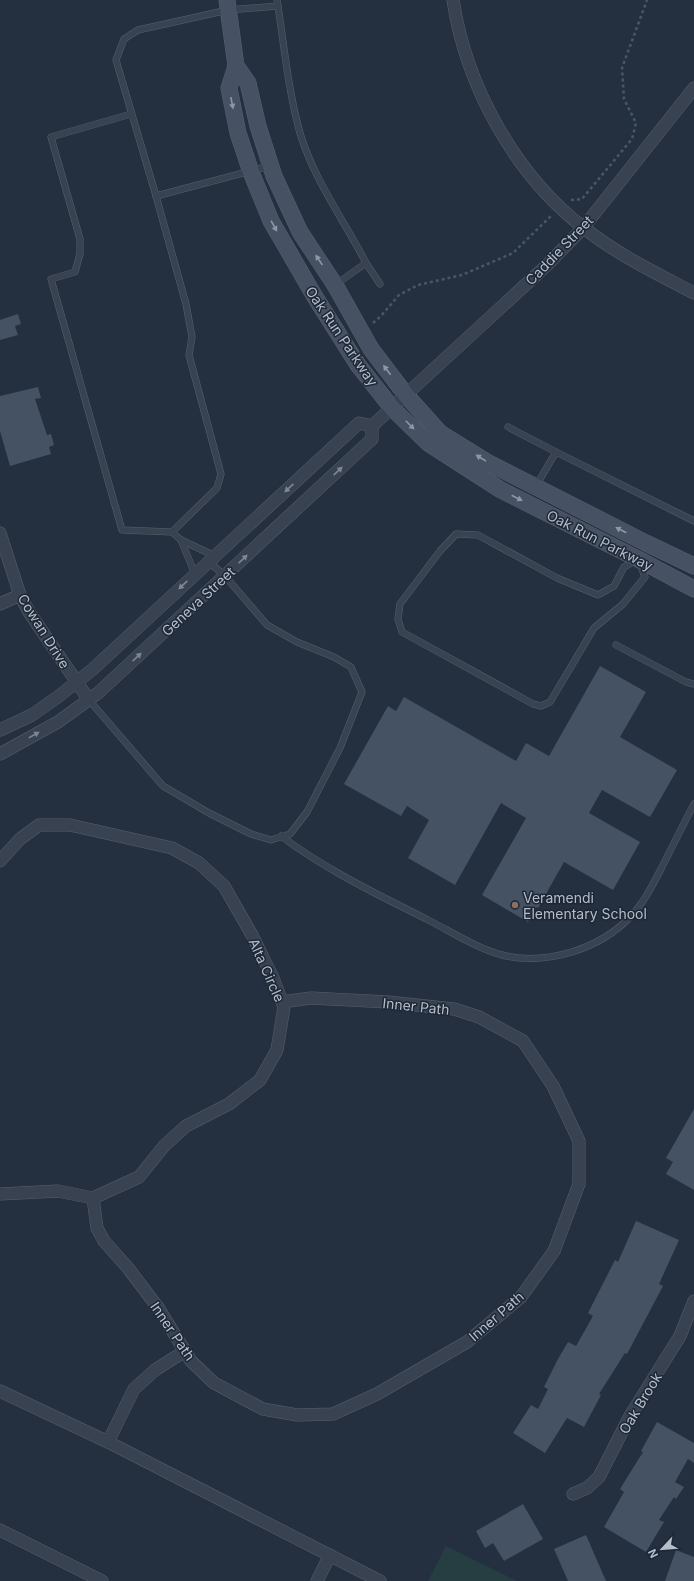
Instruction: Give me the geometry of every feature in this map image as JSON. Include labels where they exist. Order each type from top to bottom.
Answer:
[{"type":"street","points":[[453,0],[468,64],[485,102],[505,138],[535,181],[583,228],[613,249],[643,267],[694,293]]},
{"type":"street","name":"Oak Run Parkway","points":[[227,5],[236,66],[229,88],[238,133],[250,172],[271,221],[315,297],[358,365],[392,408],[428,443],[501,490],[694,589]]},
{"type":"street","name":"Oak Run Parkway","points":[[236,66],[248,83],[258,126],[274,176],[300,232],[335,285],[371,349],[406,395],[440,433],[486,462],[694,566]]},
{"type":"street","name":"Caddie Street","points":[[406,395],[548,264],[583,228],[694,88]]},
{"type":"street","points":[[372,426],[406,395]]},
{"type":"street","name":"Geneva Street","points":[[0,730],[32,715],[77,682],[359,423],[372,426],[372,439],[89,700],[58,722],[0,754]]},
{"type":"street","name":"Cowan Drive","points":[[0,533],[20,595],[29,612],[89,700]]},
{"type":"street","points":[[638,559],[646,543]]},
{"type":"street","points":[[0,604],[20,595]]},
{"type":"street","name":"Alta Circle","points":[[0,861],[20,839],[39,825],[70,824],[172,848],[199,864],[224,886],[252,935],[284,1007],[277,1050],[260,1080],[229,1104],[186,1126],[164,1146],[139,1177],[93,1198]]},
{"type":"street","name":"Inner Path","points":[[93,1198],[97,1228],[104,1241],[128,1268],[159,1309],[191,1361],[214,1383],[263,1409],[297,1415],[333,1414],[378,1394],[468,1342],[521,1297],[554,1251],[579,1184],[578,1141],[553,1086],[523,1041],[511,1033],[479,1017],[454,1009],[388,1002],[311,998],[282,1002]]},
{"type":"street","points":[[0,1194],[58,1191],[93,1198]]},
{"type":"street","name":"Oak Brook","points":[[573,1494],[587,1488],[599,1477],[630,1416],[680,1336],[694,1301]]},
{"type":"street","points":[[108,1442],[134,1389],[155,1370],[185,1351]]},
{"type":"street","points":[[0,1390],[108,1442],[380,1581]]},
{"type":"street","points":[[0,1530],[102,1581]]},
{"type":"street","points":[[317,1581],[330,1555]]},
{"type":"lane","points":[[172,532],[217,488],[221,474],[189,355],[192,337],[186,304],[116,60],[124,39],[138,30],[227,5],[277,3],[300,134],[329,198],[366,263],[380,284]]},
{"type":"lane","points":[[89,700],[163,786],[209,813],[251,834],[272,840],[290,834],[307,812],[340,748],[362,692],[351,667],[334,657],[297,642],[267,625],[212,559],[181,540],[172,532],[122,530],[52,279],[75,272],[80,254],[80,239],[50,137],[131,114]]},
{"type":"lane","points":[[156,196],[271,166]]},
{"type":"lane","points":[[335,285],[366,263]]},
{"type":"lane","points":[[508,427],[694,521]]},
{"type":"lane","points":[[536,486],[556,452]]},
{"type":"lane","points":[[456,534],[478,535],[557,578],[598,595],[614,586],[624,567],[638,559],[645,577],[623,604],[594,628],[550,702],[541,706],[532,704],[402,632],[398,619],[400,604],[440,551],[456,534]]},
{"type":"lane","points":[[181,540],[195,574]]},
{"type":"lane","points":[[616,645],[686,682],[694,684]]},
{"type":"lane","points":[[281,836],[305,853],[391,901],[476,945],[503,955],[527,958],[556,957],[587,947],[605,938],[630,917],[647,896],[694,804]]},
{"type":"green space","points":[[446,1546],[517,1581],[428,1581]]},
{"type":"building","points":[[18,314],[21,324],[15,326],[18,335],[0,340],[0,320]]},
{"type":"building","points":[[38,387],[41,398],[35,399],[47,435],[51,434],[54,445],[49,447],[51,454],[10,466],[0,431],[0,396]]},
{"type":"building","points":[[600,666],[646,692],[620,737],[677,770],[650,817],[602,790],[589,813],[640,842],[613,890],[564,862],[538,908],[536,907],[528,922],[482,895],[526,818],[501,803],[455,885],[408,858],[429,820],[407,806],[401,816],[344,784],[388,706],[396,711],[404,697],[516,761],[526,743],[549,756]]},
{"type":"building","points":[[694,1109],[694,1190],[666,1174],[673,1162],[666,1158]]},
{"type":"building","points":[[636,1221],[679,1240],[659,1284],[663,1286],[627,1354],[625,1353],[599,1394],[601,1395],[584,1427],[567,1418],[545,1453],[513,1433],[531,1405],[538,1409],[548,1389],[544,1387],[568,1342],[576,1346],[593,1316],[588,1313],[615,1260],[618,1262]]},
{"type":"building","points":[[657,1422],[694,1443],[694,1463],[688,1459],[675,1482],[684,1487],[676,1499],[674,1497],[659,1520],[664,1522],[646,1552],[604,1527],[624,1492],[620,1489],[643,1452],[641,1451]]},
{"type":"building","points":[[523,1504],[543,1539],[504,1561],[493,1543],[485,1548],[476,1531]]},
{"type":"building","points":[[586,1535],[606,1581],[568,1581],[554,1549]]},
{"type":"building","points":[[676,1550],[694,1557],[694,1581],[665,1581]]},
{"type":"place","name":"Veramendi Elementary School","points":[[515,905]]}]
